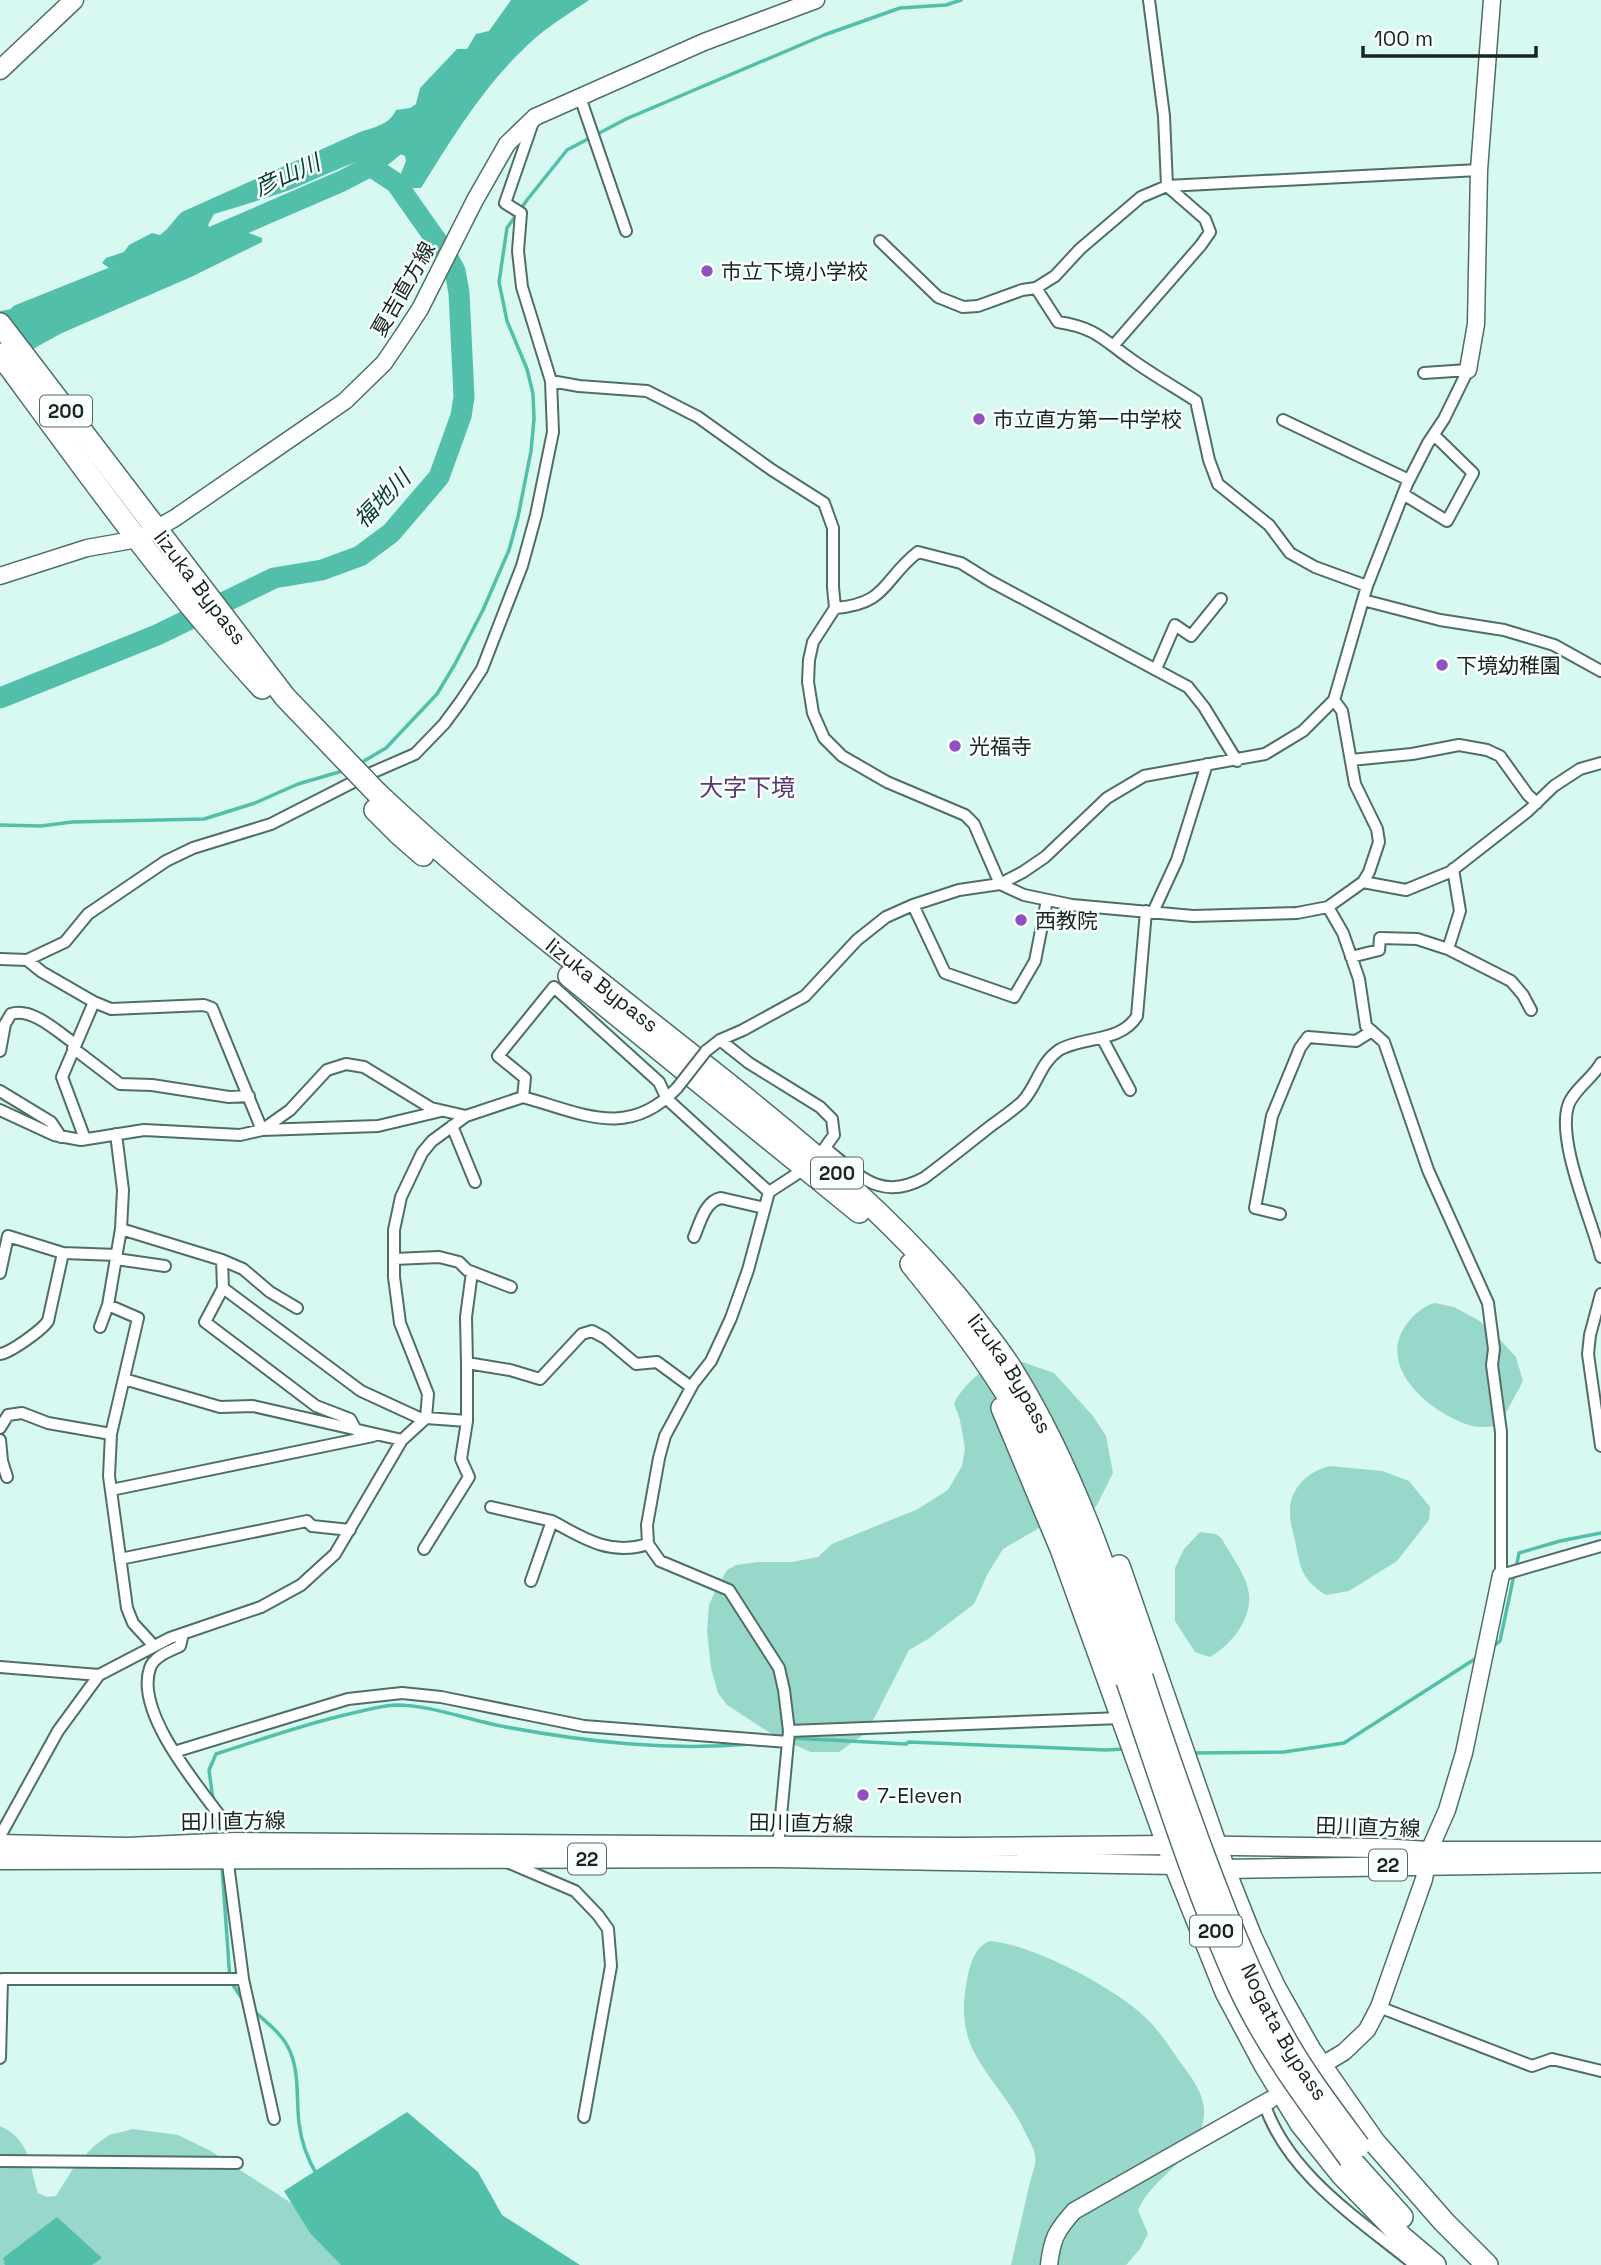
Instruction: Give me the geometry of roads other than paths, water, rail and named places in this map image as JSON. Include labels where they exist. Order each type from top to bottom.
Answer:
[{"type":"highway","name":"200","points":[[0,324],[125,506]]},
{"type":"highway","name":"200","points":[[0,354],[230,639],[371,795],[399,834],[555,965],[817,1157],[854,1207],[910,1263],[958,1321],[1039,1450],[1134,1679]]},
{"type":"highway","name":"Iizuka Bypass","points":[[817,1157],[869,1202],[929,1264],[978,1323],[1013,1372],[1063,1466],[1087,1521],[1134,1679]]},
{"type":"highway","points":[[981,1357],[1061,1549],[1171,1855],[1226,1992],[1265,2065],[1301,2124],[1342,2175],[1403,2238],[1435,2265]]},
{"type":"highway","points":[[1013,1372],[1049,1418],[1107,1533],[1224,1869],[1275,1988],[1310,2050],[1375,2143],[1444,2222],[1487,2265]]},
{"type":"highway","name":"Nogata Bypass","points":[[1134,1679],[1200,1890],[1239,1986],[1296,2085],[1355,2153],[1411,2227],[1451,2265]]},
{"type":"highway","name":"Nogata Bypass","points":[[1355,2153],[1472,2265]]},
{"type":"main road","points":[[0,70],[74,0]]},
{"type":"main road","name":"田川直方線","points":[[0,1844],[127,1847],[226,1843],[1171,1855],[1217,1846],[1380,1848],[1428,1858],[1601,1863]]},
{"type":"main road","name":"田川直方線","points":[[0,1860],[226,1843],[501,1859],[777,1852]]},
{"type":"main road","name":"田川直方線","points":[[1171,1855],[1224,1869],[1601,1851]]},
{"type":"street","name":"夏吉直方線","points":[[0,576],[87,548],[147,534],[345,401],[384,363],[419,309],[475,200],[508,144],[535,117],[704,42],[816,0]]},
{"type":"street","points":[[1113,346],[1210,232],[1205,219],[1167,186],[1164,116],[1149,0]]},
{"type":"street","points":[[0,1836],[58,1731],[99,1675],[154,1646],[261,1607],[301,1585],[335,1554],[402,1440],[425,1419],[428,1394],[400,1323],[394,1277],[394,1230],[401,1197],[422,1153],[432,1141],[466,1116],[523,1097],[605,1120],[636,1117],[667,1099],[706,1051],[720,1040],[805,996],[857,940],[886,916],[959,890],[1000,884],[1045,857],[1107,798],[1144,776],[1265,754],[1303,731],[1334,700],[1367,586],[1403,494],[1468,370],[1476,324],[1479,170],[1492,0]]},
{"type":"street","points":[[580,97],[626,231]]},
{"type":"street","points":[[0,959],[27,960],[65,942],[88,914],[166,861],[193,848],[271,824],[369,774],[415,754],[443,724],[482,669],[522,566],[536,515],[553,432],[551,381],[522,287],[518,251],[521,213],[505,203],[535,117]]},
{"type":"street","points":[[880,241],[938,297],[963,307],[978,306],[1022,290],[1037,288],[1055,276],[1080,249],[1141,197],[1167,186],[1479,170]]},
{"type":"street","points":[[1037,288],[1058,322],[1082,326],[1104,338],[1196,401],[1217,484],[1269,525],[1290,553],[1315,567],[1367,586]]},
{"type":"street","points":[[1424,373],[1468,370]]},
{"type":"street","points":[[551,381],[647,391],[698,417],[824,503],[833,528],[832,587],[835,608],[813,642],[808,682],[813,713],[824,738],[842,756],[887,782],[965,815],[974,824],[1000,884],[1024,895],[1072,905],[1236,916],[1297,913],[1328,907],[1363,881],[1369,872],[1379,842],[1377,829],[1355,784],[1342,711],[1334,700]]},
{"type":"street","points":[[1283,420],[1409,480]]},
{"type":"street","points":[[1403,494],[1447,521],[1474,473],[1434,435]]},
{"type":"street","points":[[835,608],[859,606],[872,599],[896,576],[907,560],[918,552],[961,563],[1188,687],[1204,707],[1237,761]]},
{"type":"street","points":[[1156,669],[1175,625],[1191,636],[1221,599]]},
{"type":"street","points":[[1363,600],[1440,620],[1504,630],[1554,645],[1601,671]]},
{"type":"street","points":[[1351,760],[1412,754],[1459,745],[1487,750],[1500,756],[1536,803]]},
{"type":"street","points":[[1363,881],[1406,890],[1453,869],[1554,786],[1580,769],[1601,763]]},
{"type":"street","points":[[817,1157],[872,1185],[909,1186],[924,1178],[1022,1102],[1035,1084],[1038,1073],[1056,1053],[1065,1047],[1102,1038],[1126,1028],[1137,1016],[1144,918],[1177,860],[1207,764]]},
{"type":"street","points":[[1448,949],[1460,911],[1453,869]]},
{"type":"street","points":[[913,905],[945,973],[1014,997],[1035,961],[1047,900]]},
{"type":"street","points":[[1328,907],[1343,933],[1359,979],[1366,1026],[1384,1042],[1429,1170],[1488,1303],[1494,1349],[1492,1365],[1501,1432],[1501,1575],[1464,1753],[1379,2007],[1367,2030],[1344,2052],[1329,2061]]},
{"type":"street","points":[[1351,957],[1379,950],[1380,938],[1418,939],[1448,949],[1511,981],[1531,1010]]},
{"type":"street","points":[[27,960],[42,972],[111,1009],[204,1005],[212,1008],[262,1130]]},
{"type":"street","points":[[523,1097],[524,1078],[498,1056],[554,987],[659,1082],[667,1099],[769,1192]]},
{"type":"street","points":[[85,1139],[62,1077],[94,1002]]},
{"type":"street","points":[[0,1051],[5,1024],[11,1014],[19,1011],[30,1014],[120,1084],[152,1085],[229,1097],[249,1096]]},
{"type":"street","points":[[1280,1214],[1255,1208],[1272,1116],[1300,1048],[1308,1037],[1356,1041],[1372,1031]]},
{"type":"street","points":[[1102,1038],[1130,1090]]},
{"type":"street","points":[[720,1040],[749,1063],[820,1107],[832,1119],[834,1135],[817,1157],[769,1192],[748,1270],[731,1318],[711,1361],[691,1387],[665,1436],[647,1525],[648,1544],[660,1561],[729,1590],[779,1668],[784,1690],[788,1737],[777,1852]]},
{"type":"street","points":[[1601,1063],[1569,1103],[1565,1127],[1576,1180],[1592,1222],[1601,1257]]},
{"type":"street","points":[[262,1130],[290,1110],[327,1070],[346,1064],[364,1067],[431,1108],[466,1116]]},
{"type":"street","points":[[0,1091],[51,1122],[61,1137]]},
{"type":"street","points":[[0,1110],[61,1137],[85,1139],[144,1130],[240,1135],[262,1130],[378,1126],[444,1111]]},
{"type":"street","points":[[452,1126],[475,1182]]},
{"type":"street","points":[[100,1327],[108,1305],[121,1229],[122,1190],[116,1134]]},
{"type":"street","points":[[694,1237],[714,1199],[721,1198],[764,1208]]},
{"type":"street","points":[[121,1229],[243,1269],[270,1292],[296,1308]]},
{"type":"street","points":[[0,1273],[4,1240],[63,1252],[116,1257],[164,1266]]},
{"type":"street","points":[[0,1354],[9,1353],[44,1327],[48,1321],[63,1252]]},
{"type":"street","points":[[394,1259],[439,1257],[459,1262],[472,1272],[511,1287]]},
{"type":"street","points":[[222,1261],[223,1288],[205,1322],[316,1406],[350,1419],[356,1430]]},
{"type":"street","points":[[424,1549],[469,1477],[461,1459],[467,1421],[466,1317],[472,1272]]},
{"type":"street","points":[[223,1288],[361,1391],[425,1419],[467,1421]]},
{"type":"street","points":[[1601,1294],[1588,1354],[1601,1446]]},
{"type":"street","points":[[108,1305],[138,1318],[111,1434],[111,1490],[127,1608],[133,1623],[154,1646]]},
{"type":"street","points":[[467,1363],[510,1370],[540,1379],[582,1334],[592,1331],[605,1338],[636,1364],[657,1362],[691,1387]]},
{"type":"street","points":[[124,1379],[220,1407],[253,1406],[402,1440]]},
{"type":"street","points":[[0,1428],[8,1415],[22,1413],[48,1423],[111,1434]]},
{"type":"street","points":[[111,1490],[379,1435]]},
{"type":"street","points":[[0,1440],[7,1478]]},
{"type":"street","points":[[491,1507],[552,1521],[605,1546],[629,1550],[648,1544]]},
{"type":"street","points":[[120,1559],[307,1521],[312,1526],[350,1530]]},
{"type":"street","points":[[531,1581],[552,1521]]},
{"type":"street","points":[[1501,1575],[1601,1546]]},
{"type":"street","points":[[183,1634],[180,1646],[155,1660],[150,1668],[150,1709],[226,1843],[243,1979],[274,2119]]},
{"type":"street","points":[[0,1667],[99,1675]]},
{"type":"street","points":[[174,1752],[348,1699],[402,1693],[441,1697],[584,1726],[788,1737],[1121,1718]]},
{"type":"street","points":[[501,1859],[575,1891],[598,1914],[608,1929],[611,1966],[584,2117]]},
{"type":"street","points":[[0,2058],[2,1979],[243,1979]]},
{"type":"street","points":[[1379,2007],[1532,2066],[1552,2059],[1601,2071]]},
{"type":"street","points":[[1049,2265],[1052,2241],[1059,2227],[1074,2211],[1267,2102],[1269,2117],[1288,2152],[1326,2193],[1415,2265]]},
{"type":"street","points":[[0,2161],[237,2163]]},
{"type":"water","points":[[511,0],[589,0],[540,34],[505,68],[460,126],[421,188],[404,187],[400,184],[398,181],[406,161],[405,156],[395,153],[364,159],[287,191],[214,214],[208,225],[214,234],[241,230],[262,238],[262,242],[191,277],[62,333],[0,367],[0,311],[38,303],[52,306],[124,270],[123,266],[109,268],[102,263],[106,258],[124,252],[129,245],[152,233],[160,235],[182,212],[381,125],[390,119],[396,110],[410,108],[416,104],[420,88],[457,49],[467,49],[476,34],[489,31]]},
{"type":"water","points":[[407,2112],[478,2172],[502,2215],[580,2265],[341,2265],[310,2233],[284,2191]]},
{"type":"water","points":[[57,2217],[102,2258],[92,2265],[5,2265],[3,2258]]},
{"type":"waterway","points":[[359,764],[386,748],[437,694],[483,610],[509,550],[531,451],[534,419],[533,394],[527,369],[507,321],[499,282],[507,228],[527,200],[567,150],[626,119],[824,35],[900,8],[946,5],[961,0]]},
{"type":"waterway","name":"彦山川","points":[[194,245],[342,181],[367,168],[407,136]]},
{"type":"waterway","name":"福地川","points":[[0,698],[157,635],[274,578],[322,570],[360,556],[391,533],[439,477],[461,416],[464,397],[459,293],[455,271],[396,183],[370,166]]},
{"type":"waterway","name":"彦山川","points":[[19,315],[119,275]]},
{"type":"waterway","points":[[0,825],[41,826],[72,822],[204,819],[255,803],[298,784],[346,770]]},
{"type":"waterway","points":[[1516,1568],[1519,1553],[1601,1533]]},
{"type":"waterway","points":[[1490,1649],[1500,1641],[1514,1575]]},
{"type":"waterway","points":[[1191,1753],[1284,1752],[1344,1743],[1478,1657]]},
{"type":"waterway","points":[[213,1800],[209,1770],[216,1754],[315,1722],[396,1705],[424,1708],[506,1727],[597,1741],[658,1746],[751,1744]]},
{"type":"waterway","points":[[790,1738],[906,1744],[1124,1749]]},
{"type":"waterway","points":[[216,1818],[219,1838]]},
{"type":"waterway","points":[[222,1867],[230,1980],[244,2002]]},
{"type":"waterway","points":[[254,2011],[281,2037],[292,2056],[301,2136],[317,2175]]},
{"type":"place","name":"市立下境小学校","points":[[707,271]]},
{"type":"place","name":"市立直方第一中学校","points":[[979,419]]},
{"type":"place","name":"下境幼稚園","points":[[1442,665]]},
{"type":"place","name":"光福寺","points":[[955,746]]},
{"type":"place","name":"西教院","points":[[1021,920]]},
{"type":"place","name":"7-Eleven","points":[[863,1795]]},
{"type":"district","name":"大字下境","points":[[747,787]]}]
